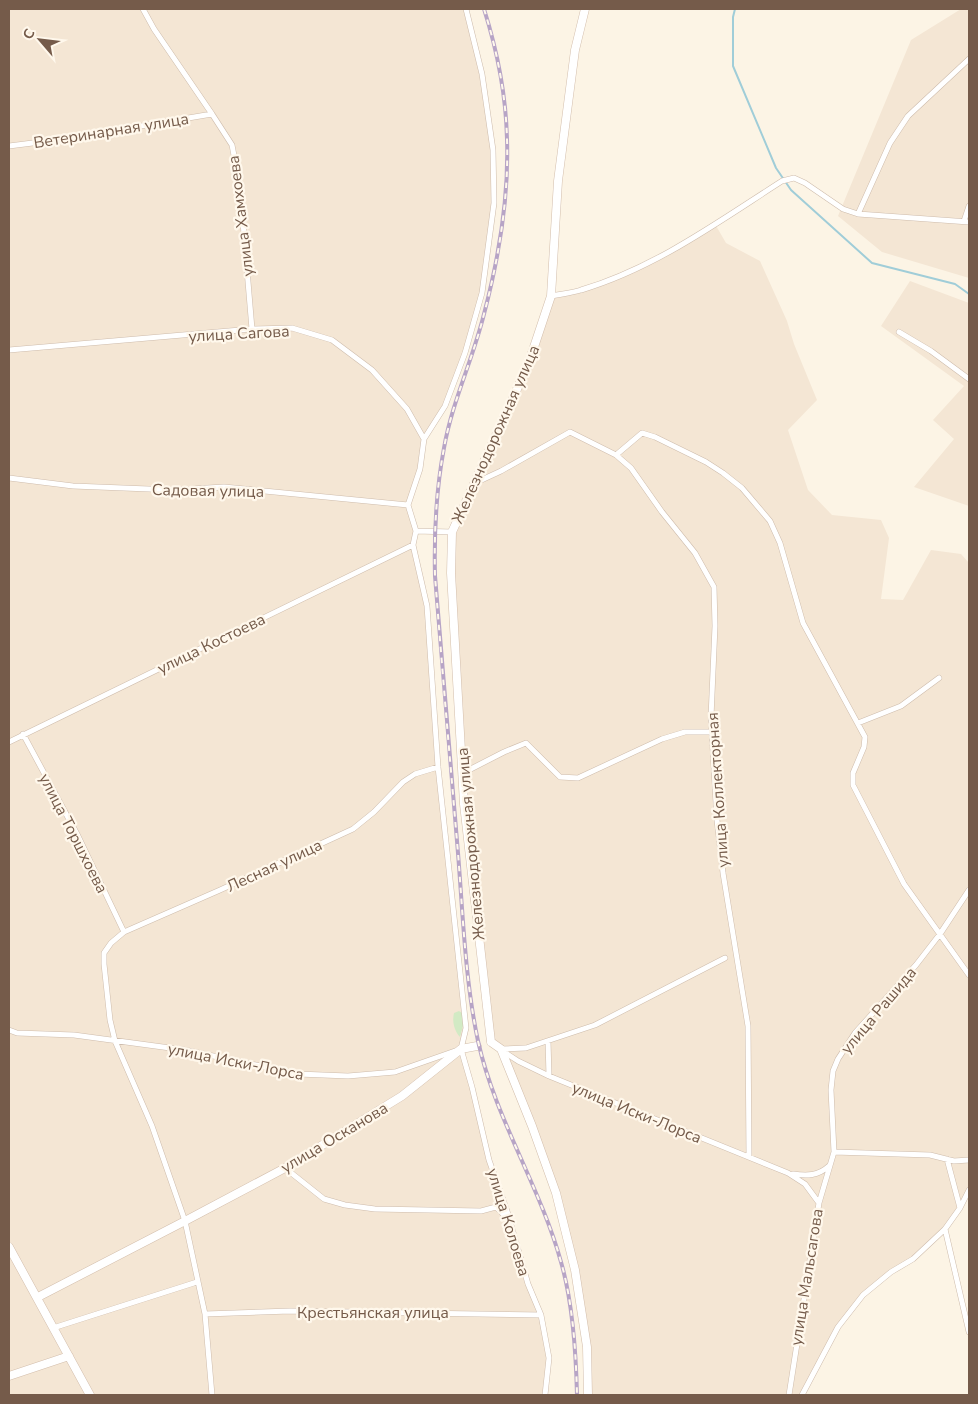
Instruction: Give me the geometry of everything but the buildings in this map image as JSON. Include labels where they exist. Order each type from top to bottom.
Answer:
[{"type":"street","name":"улица Хамхоева","points":[[143,9],[154,29],[232,145],[240,187],[252,329]]},
{"type":"street","points":[[461,1049],[466,1028],[438,767],[427,606],[413,545],[416,531],[408,505],[420,469],[424,439],[445,406],[465,352],[482,293],[494,202],[491,131],[482,74],[466,9]]},
{"type":"street","name":"Железнодорожная улица","points":[[491,1042],[464,804],[451,573],[452,532],[528,365],[551,296],[558,182],[574,50],[585,9]]},
{"type":"street","points":[[858,214],[890,143],[908,116],[969,59]]},
{"type":"street","name":"Ветеринарная улица","points":[[9,146],[64,139],[212,114]]},
{"type":"street","points":[[551,296],[580,291],[641,267],[702,232],[782,181],[794,178],[805,183],[843,209],[858,214],[966,222],[969,206]]},
{"type":"street","name":"улица Сагова","points":[[9,350],[252,329],[292,328],[332,340],[372,370],[407,409],[424,439]]},
{"type":"street","points":[[900,332],[931,351],[969,379]]},
{"type":"street","name":"улица Коллекторная","points":[[475,483],[501,471],[570,432],[616,455],[631,468],[662,512],[695,553],[714,587],[715,626],[712,732],[717,820],[723,873],[748,1026],[749,1157]]},
{"type":"street","points":[[616,455],[642,433],[655,438],[706,462],[723,473],[742,488],[770,521],[780,543],[802,622],[865,737],[864,747],[853,772],[853,785],[904,884],[969,975]]},
{"type":"street","name":"Садовая улица","points":[[9,478],[73,486],[174,490],[224,487],[408,505]]},
{"type":"street","points":[[416,531],[452,532]]},
{"type":"street","name":"улица Костоева","points":[[9,742],[413,545]]},
{"type":"street","points":[[858,723],[901,706],[939,678]]},
{"type":"street","points":[[463,773],[526,743],[560,777],[578,778],[662,739],[685,732],[712,732]]},
{"type":"street","name":"улица Торшхоева","points":[[23,734],[78,836],[124,932]]},
{"type":"street","name":"Лесная улица","points":[[115,1041],[104,964],[104,953],[111,943],[124,932],[353,830],[374,812],[403,782],[415,774],[438,767]]},
{"type":"street","name":"улица Рашида","points":[[819,1202],[834,1152],[831,1090],[833,1071],[838,1060],[855,1033],[916,965],[940,934],[969,890]]},
{"type":"street","points":[[588,1395],[587,1347],[575,1270],[556,1193],[501,1049],[526,1048],[594,1024],[725,958]]},
{"type":"street","name":"улица Иски-Лорса","points":[[9,1030],[17,1033],[74,1035],[185,1050],[298,1074],[348,1076],[395,1072],[461,1049]]},
{"type":"street","points":[[115,1041],[152,1126],[186,1221],[205,1314],[212,1395]]},
{"type":"street","points":[[548,1041],[549,1076]]},
{"type":"street","name":"улица Иски-Лорса","points":[[491,1042],[518,1061],[549,1076],[788,1173]]},
{"type":"street","name":"улица Осканова","points":[[38,1297],[285,1168],[402,1096],[461,1049],[491,1042]]},
{"type":"street","name":"улица Колоева","points":[[461,1049],[489,1160],[510,1221],[528,1284],[541,1315],[548,1358],[545,1395]]},
{"type":"street","points":[[508,1070],[512,1063],[518,1061]]},
{"type":"street","points":[[834,1152],[930,1155],[954,1161],[969,1160]]},
{"type":"street","points":[[947,1159],[960,1208]]},
{"type":"street","points":[[788,1173],[810,1176],[821,1172],[829,1166]]},
{"type":"street","points":[[285,1168],[324,1199],[345,1206],[375,1209],[481,1210],[496,1207],[510,1221]]},
{"type":"street","name":"улица Мальсагова","points":[[788,1173],[806,1184],[819,1202],[789,1395]]},
{"type":"street","points":[[802,1395],[838,1327],[863,1295],[891,1272],[913,1258],[945,1229],[960,1208],[969,1190]]},
{"type":"street","points":[[945,1229],[969,1332]]},
{"type":"street","points":[[9,1247],[90,1395]]},
{"type":"street","points":[[53,1328],[197,1282]]},
{"type":"street","name":"Крестьянская улица","points":[[205,1314],[290,1311],[541,1315]]},
{"type":"street","points":[[9,1376],[69,1356]]},
{"type":"shaded area","points":[[9,9],[466,9],[493,150],[494,203],[482,293],[445,406],[424,439],[420,469],[408,505],[416,531],[413,545],[427,606],[438,767],[466,1028],[461,1049],[489,1160],[528,1284],[541,1315],[549,1358],[545,1395],[9,1395]]},
{"type":"shaded area","points":[[961,9],[969,9],[969,278],[882,252],[838,216],[911,40]]},
{"type":"shaded area","points":[[715,224],[726,243],[760,261],[787,321],[794,344],[817,400],[788,430],[808,490],[832,515],[881,520],[889,538],[881,599],[903,600],[931,550],[961,554],[969,563],[969,1190],[945,1229],[913,1259],[863,1295],[838,1327],[802,1395],[588,1395],[587,1347],[556,1193],[501,1050],[491,1042],[464,804],[451,573],[455,523],[528,365],[551,296],[580,291],[641,267]]},
{"type":"shaded area","points":[[910,281],[969,303],[969,506],[914,487],[954,439],[933,420],[964,386],[881,326]]},
{"type":"green space","points":[[459,1011],[462,1013],[464,1022],[460,1037],[455,1029],[453,1019],[454,1013]]},
{"type":"waterway","points":[[735,9],[733,17],[733,66],[776,168],[791,190],[872,263],[955,284],[969,294]]},
{"type":"railway","points":[[484,9],[497,57],[505,106],[507,139],[505,205],[489,292],[479,331],[452,414],[444,448],[436,512],[435,576],[470,995],[478,1041],[495,1097],[542,1206],[561,1262],[571,1311],[575,1345],[577,1395]]}]
